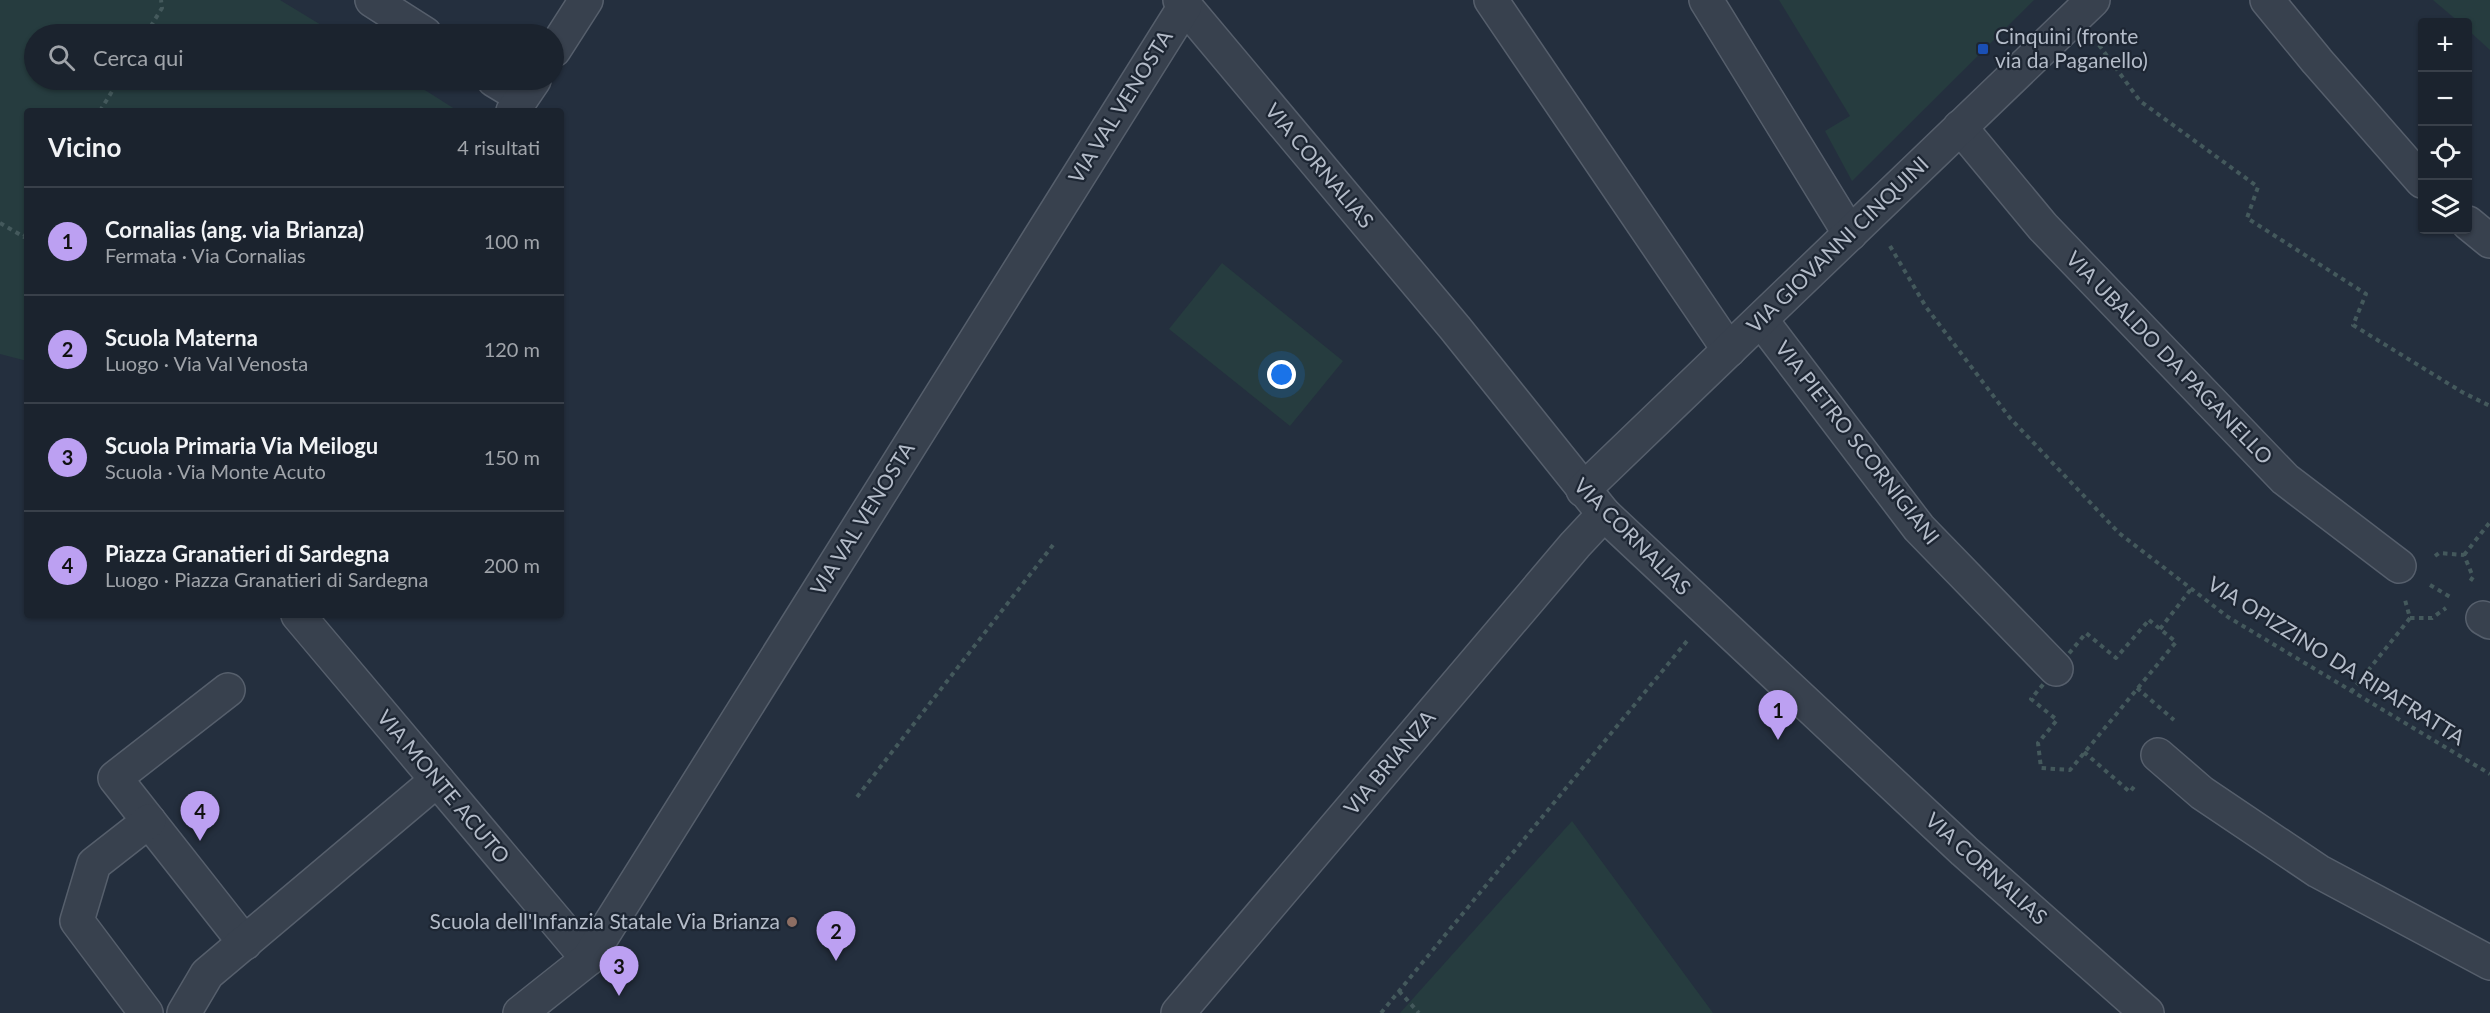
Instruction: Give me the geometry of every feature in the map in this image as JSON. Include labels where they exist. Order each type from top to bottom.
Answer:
[{"type":"street","points":[[372,0],[409,24]]},
{"type":"street","points":[[564,34],[586,0]]},
{"type":"street","points":[[1491,0],[1729,350]]},
{"type":"street","points":[[1706,0],[1861,224]]},
{"type":"street","points":[[2267,0],[2421,180]]},
{"type":"street","name":"VIA CORNALIAS","points":[[1182,3],[1455,328],[1593,502],[1964,851],[2147,1013]]},
{"type":"street","name":"VIA VAL VENOSTA","points":[[520,1013],[588,959],[1182,3]]},
{"type":"street","name":"VIA GIOVANNI CINQUINI","points":[[1593,502],[1729,350],[2086,7]]},
{"type":"street","name":"VIA UBALDO DA PAGANELLO","points":[[1960,127],[2043,227],[2285,479],[2406,571]]},
{"type":"street","points":[[2472,226],[2490,241]]},
{"type":"street","name":"VIA PIETRO SCORNIGIANI","points":[[1761,320],[1919,528],[2056,669]]},
{"type":"street","name":"VIA BRIANZA","points":[[1178,1013],[1563,560],[1593,502]]},
{"type":"street","name":"VIA MONTE ACUTO","points":[[301,618],[588,959]]},
{"type":"street","points":[[228,690],[115,778],[245,943]]},
{"type":"street","points":[[2158,755],[2202,793],[2318,871],[2490,963]]},
{"type":"street","points":[[184,1013],[207,974],[437,780]]},
{"type":"street","points":[[146,1013],[77,921],[94,864],[149,821]]},
{"type":"path","points":[[152,24],[162,8],[161,0]]},
{"type":"path","points":[[2086,7],[2140,101],[2258,187],[2247,218],[2366,294],[2353,325],[2462,392],[2490,406]]},
{"type":"path","points":[[102,108],[113,90]]},
{"type":"path","points":[[0,223],[24,237]]},
{"type":"path","name":"VIA OPIZZINO DA RIPAFRATTA","points":[[1861,224],[2010,418],[2119,533],[2228,617],[2490,774]]},
{"type":"path","points":[[2464,555],[2490,522]]},
{"type":"path","points":[[857,798],[1053,545]]},
{"type":"path","points":[[2406,571],[2439,553],[2464,555]]},
{"type":"path","points":[[2464,555],[2473,577],[2476,614]]},
{"type":"path","points":[[2406,571],[2476,614]]},
{"type":"path","points":[[2406,571],[2404,596],[2410,618]]},
{"type":"path","points":[[2057,720],[2038,743],[2041,768],[2070,770],[2176,642],[2160,629],[2191,588]]},
{"type":"path","points":[[2410,618],[2476,614]]},
{"type":"path","points":[[2350,692],[2410,618]]},
{"type":"path","points":[[1381,1013],[1694,632]]},
{"type":"path","points":[[1399,991],[1419,1013]]},
{"type":"green space","points":[[0,0],[280,0],[320,24],[24,24],[24,90],[425,90],[453,108],[24,108],[24,360],[0,354]]},
{"type":"green space","points":[[1779,0],[2034,0],[1852,181],[1825,131],[1850,116]]},
{"type":"green space","points":[[2433,0],[2490,0],[2490,50],[2472,34],[2472,18],[2454,18]]},
{"type":"green space","points":[[1222,263],[1343,361],[1290,426],[1169,329]]},
{"type":"green space","points":[[1572,821],[1713,1013],[1400,1013]]},
{"type":"place","name":"Cinquini (fronte via da Paganello)","points":[[1983,49]]},
{"type":"place","name":"Cornalias (ang. via Brianza)","points":[[1778,740]]},
{"type":"place","name":"Piazza Granatieri di Sardegna","points":[[200,841]]},
{"type":"place","name":"Scuola dell'Infanzia Statale Via Brianza","points":[[792,922]]},
{"type":"place","name":"Scuola Materna","points":[[836,961]]},
{"type":"place","name":"Scuola Primaria Via Meilogu","points":[[619,996]]}]
